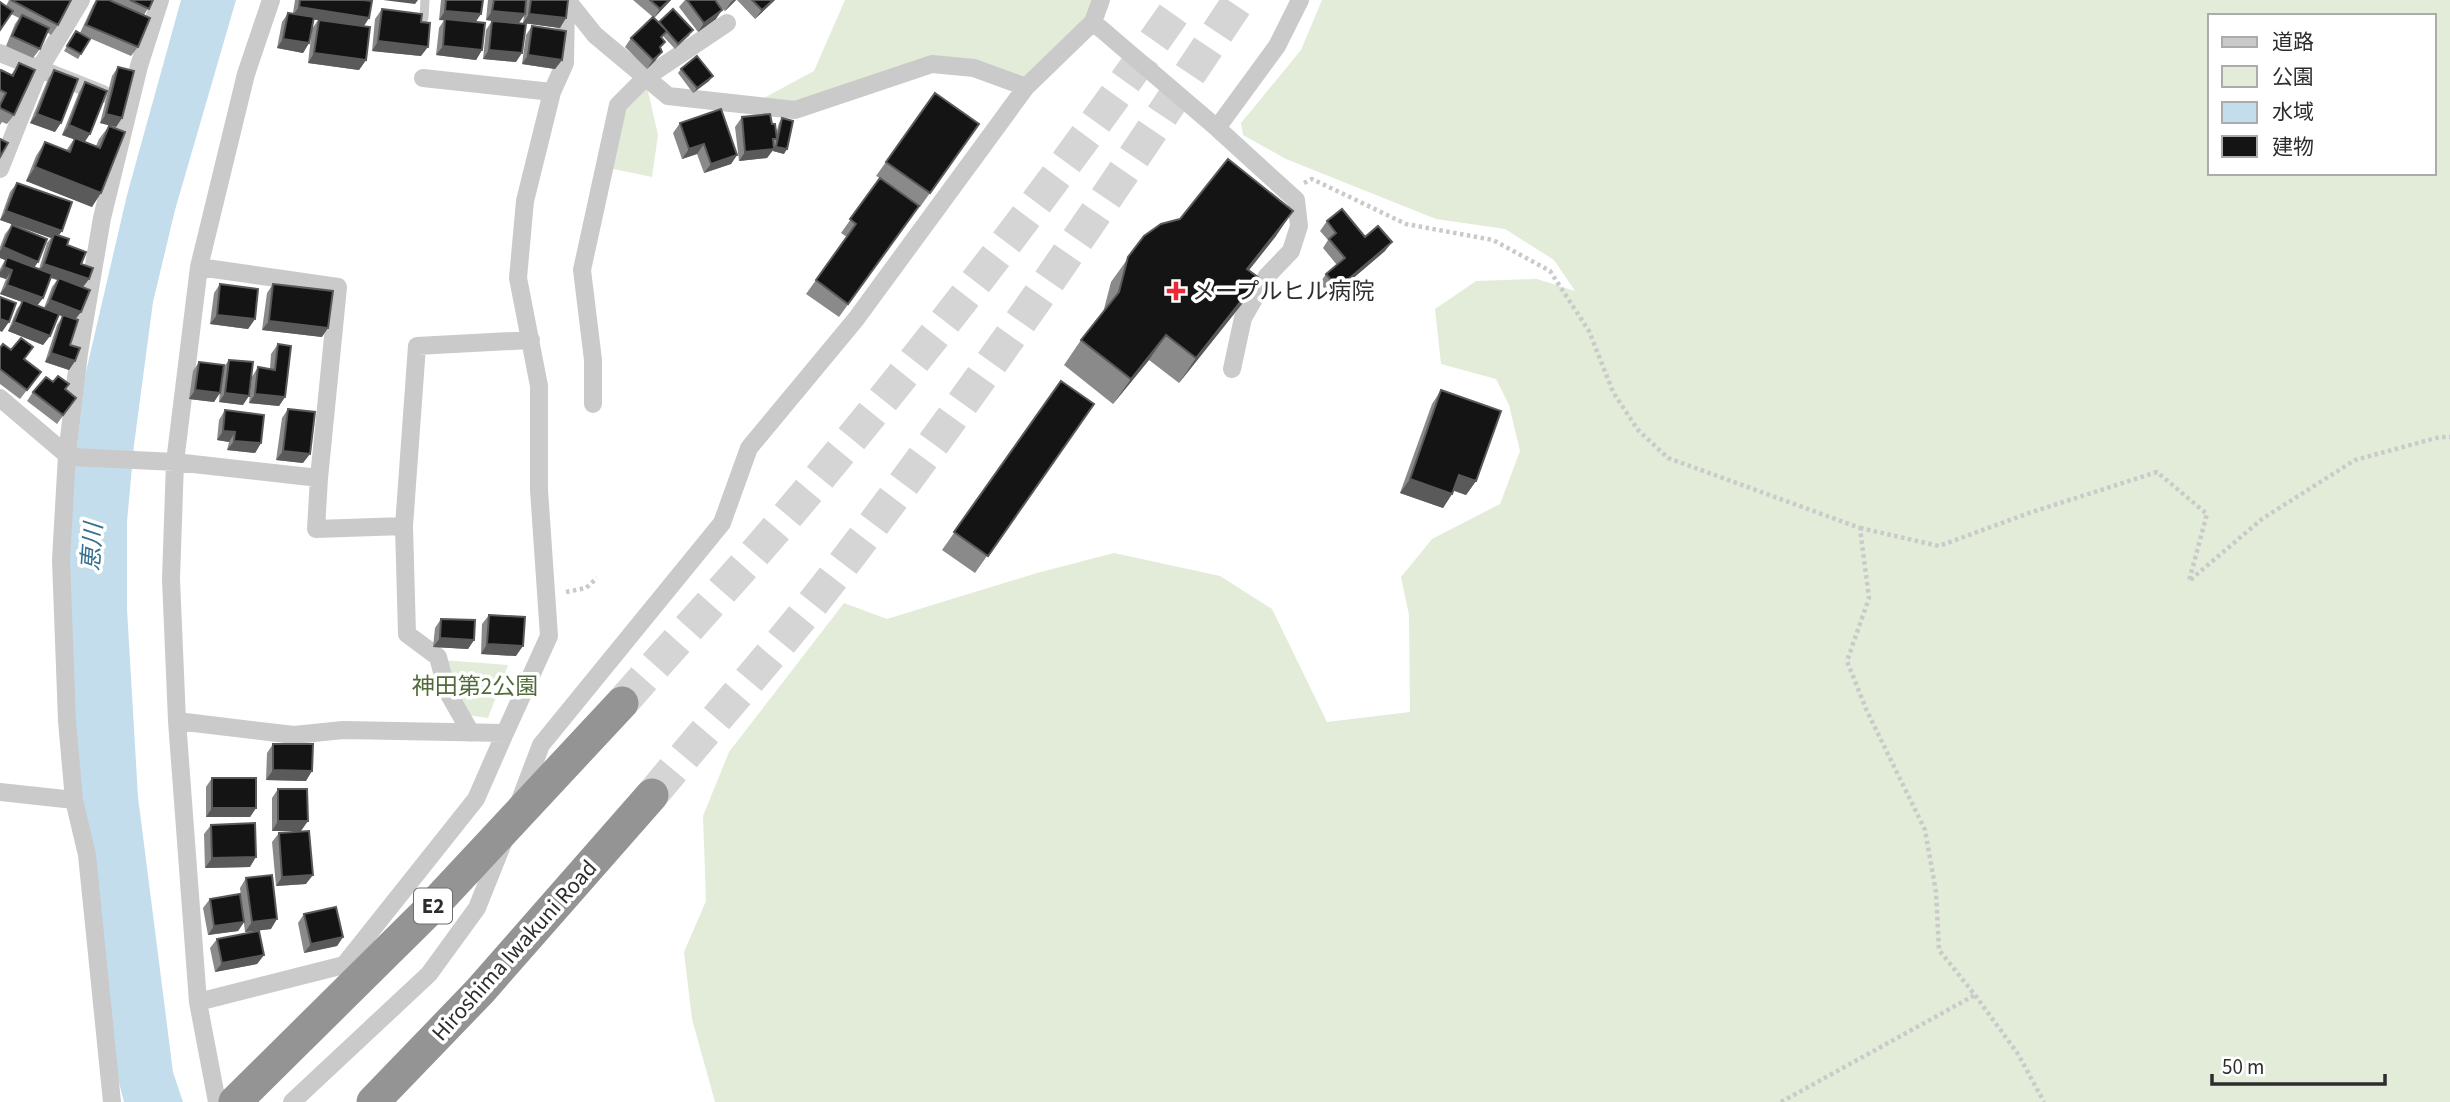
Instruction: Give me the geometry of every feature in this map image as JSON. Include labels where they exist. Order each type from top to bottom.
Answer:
[{"type":"highway","name":"E2","points":[[235,1102],[428,911],[622,703]]},
{"type":"highway","name":"Hiroshima Iwakuni Road","points":[[373,1102],[480,990],[653,795]]},
{"type":"street","points":[[0,169],[40,68],[81,0]]},
{"type":"street","points":[[112,1102],[87,855],[74,800],[67,721],[61,560],[79,353],[102,218],[139,66],[160,0]]},
{"type":"street","points":[[217,1102],[198,1002],[177,720],[171,579],[175,462],[199,267],[246,74],[271,0]]},
{"type":"street","points":[[567,0],[595,35],[668,96],[795,110],[932,64],[974,68],[1026,87]]},
{"type":"street","points":[[198,1002],[344,965],[476,799],[549,636],[539,490],[539,386],[518,278],[525,201],[552,92],[565,63],[567,0]]},
{"type":"street","points":[[292,1102],[429,974],[477,908],[541,745],[722,523],[749,448],[856,319],[1026,87],[1093,22],[1101,0]]},
{"type":"street","points":[[1217,128],[1277,46],[1300,0]]},
{"type":"street","points":[[1093,22],[1217,128],[1296,201],[1299,226],[1291,251],[1267,276],[1244,318],[1232,369]]},
{"type":"street","points":[[593,404],[593,360],[582,270],[618,105],[645,78],[727,23]]},
{"type":"street","points":[[0,53],[103,94]]},
{"type":"street","points":[[423,78],[552,92]]},
{"type":"street","points":[[199,267],[338,287],[319,478],[317,529],[404,526]]},
{"type":"street","points":[[471,733],[447,691],[438,657],[407,634],[404,526],[417,346],[531,340]]},
{"type":"street","points":[[0,398],[70,456],[175,462],[319,478]]},
{"type":"street","points":[[177,720],[294,736],[343,730],[505,733]]},
{"type":"street","points":[[0,792],[74,800]]},
{"type":"lane","points":[[424,18],[425,0]]},
{"type":"path","points":[[1288,192],[1312,179],[1406,224],[1493,240],[1550,271],[1589,331],[1613,392],[1638,430],[1668,458],[1860,528],[1938,546],[2029,513],[2157,472],[2207,514],[2189,581],[2262,519],[2355,460],[2440,437],[2450,437]]},
{"type":"path","points":[[1860,528],[1869,598],[1847,661],[1866,709],[1925,830],[1936,892],[1939,950],[2018,1054],[2044,1102]]},
{"type":"path","points":[[547,603],[568,592],[586,588],[597,578]]},
{"type":"path","points":[[1781,1102],[1975,995]]},
{"type":"green space","points":[[845,0],[1101,0],[1026,87],[932,64],[795,110],[751,105],[814,71]]},
{"type":"green space","points":[[1322,0],[2450,0],[2450,1102],[715,1102],[692,1019],[684,952],[706,901],[703,816],[729,752],[844,603],[887,619],[1037,573],[1114,553],[1220,576],[1272,609],[1327,722],[1410,712],[1409,615],[1401,577],[1432,539],[1500,504],[1520,451],[1509,405],[1496,379],[1441,364],[1435,309],[1476,281],[1537,279],[1575,291],[1554,260],[1505,229],[1436,219],[1286,159],[1243,135],[1241,123],[1301,50]]},
{"type":"green space","points":[[645,78],[658,135],[652,177],[604,167],[618,105]]},
{"type":"green space","name":"神田第2公園","points":[[443,660],[508,665],[488,718],[467,715]]},
{"type":"water","name":"恵川","points":[[181,0],[236,0],[175,210],[153,302],[127,522],[127,609],[138,797],[173,1072],[183,1102],[124,1102],[111,1051],[89,902],[63,567],[85,376],[127,195]]},
{"type":"building","points":[[11,0],[71,0],[58,25]]},
{"type":"building","points":[[97,0],[109,0],[150,18],[138,47],[86,25]]},
{"type":"building","points":[[130,0],[153,0],[149,9]]},
{"type":"building","points":[[300,0],[372,1],[369,18],[299,7]]},
{"type":"building","points":[[446,0],[483,0],[481,14],[445,11]]},
{"type":"building","points":[[494,0],[526,0],[525,14],[492,11]]},
{"type":"building","points":[[531,0],[568,0],[566,18],[529,14]]},
{"type":"building","points":[[650,0],[669,0],[660,9]]},
{"type":"building","points":[[687,0],[715,0],[722,10],[704,23]]},
{"type":"building","points":[[752,0],[773,0],[762,10]]},
{"type":"building","points":[[0,2],[13,11],[0,30]]},
{"type":"building","points":[[382,9],[422,14],[421,22],[430,23],[428,47],[378,41]]},
{"type":"building","points":[[673,9],[693,30],[678,44],[659,22]]},
{"type":"building","points":[[288,13],[314,17],[309,43],[283,39]]},
{"type":"building","points":[[22,15],[49,28],[40,49],[12,36]]},
{"type":"building","points":[[653,17],[667,31],[661,37],[665,42],[660,47],[662,52],[653,60],[631,38]]},
{"type":"building","points":[[445,19],[485,23],[482,50],[443,46]]},
{"type":"building","points":[[319,20],[370,27],[366,60],[314,53]]},
{"type":"building","points":[[492,21],[526,24],[522,53],[489,50]]},
{"type":"building","points":[[532,26],[566,31],[562,60],[528,55]]},
{"type":"building","points":[[76,31],[90,39],[81,54],[67,46]]},
{"type":"building","points":[[697,56],[713,76],[697,88],[681,69]]},
{"type":"building","points":[[19,63],[35,70],[14,115],[0,108],[6,93],[0,90],[0,71],[13,76]]},
{"type":"building","points":[[118,67],[134,71],[122,118],[106,114]]},
{"type":"building","points":[[54,70],[78,79],[61,123],[37,114]]},
{"type":"building","points":[[85,82],[107,91],[90,134],[69,125]]},
{"type":"building","points":[[935,93],[979,124],[930,193],[886,162]]},
{"type":"building","points":[[721,109],[737,155],[711,164],[704,144],[689,149],[680,123]]},
{"type":"building","points":[[770,114],[772,124],[775,124],[777,139],[773,139],[774,149],[745,152],[742,117]]},
{"type":"building","points":[[782,118],[793,121],[787,149],[776,147]]},
{"type":"building","points":[[109,126],[125,132],[101,193],[35,167],[45,142],[70,152],[75,138],[100,148]]},
{"type":"building","points":[[0,139],[8,143],[0,157]]},
{"type":"building","points":[[1228,159],[1293,211],[1247,269],[1259,278],[1196,358],[1166,335],[1131,379],[1081,340],[1119,292],[1128,257],[1144,236],[1161,224],[1180,219]]},
{"type":"building","points":[[880,178],[919,206],[848,304],[816,280],[856,224],[850,219]]},
{"type":"building","points":[[17,183],[72,202],[62,231],[6,211]]},
{"type":"building","points":[[1342,209],[1365,237],[1378,226],[1392,242],[1338,288],[1326,274],[1345,258],[1329,239],[1336,233],[1327,221]]},
{"type":"building","points":[[12,225],[47,239],[38,262],[3,247]]},
{"type":"building","points":[[54,234],[69,239],[67,245],[86,252],[81,264],[93,268],[89,279],[44,264]]},
{"type":"building","points":[[7,257],[52,274],[43,298],[7,285],[12,270],[4,267]]},
{"type":"building","points":[[59,278],[90,290],[81,312],[50,300]]},
{"type":"building","points":[[220,284],[258,289],[255,319],[217,315]]},
{"type":"building","points":[[273,284],[333,291],[328,328],[269,321]]},
{"type":"building","points":[[0,297],[16,303],[9,322],[0,319]]},
{"type":"building","points":[[23,300],[59,314],[50,336],[14,322]]},
{"type":"building","points":[[63,315],[78,320],[70,345],[80,348],[75,361],[51,353]]},
{"type":"building","points":[[21,338],[33,347],[24,359],[41,372],[27,390],[0,369],[0,348],[3,344],[11,350]]},
{"type":"building","points":[[278,344],[291,346],[285,397],[255,394],[258,367],[275,370]]},
{"type":"building","points":[[229,360],[253,362],[249,396],[225,393]]},
{"type":"building","points":[[199,362],[224,365],[220,393],[195,390]]},
{"type":"building","points":[[58,376],[69,384],[65,389],[76,398],[63,415],[33,392],[46,377],[53,382]]},
{"type":"building","points":[[1061,381],[1094,404],[988,556],[954,532]]},
{"type":"building","points":[[1441,390],[1501,411],[1476,481],[1459,475],[1452,494],[1410,479]]},
{"type":"building","points":[[288,409],[315,412],[310,454],[283,451]]},
{"type":"building","points":[[225,410],[264,415],[261,443],[234,441],[235,432],[223,431]]},
{"type":"building","points":[[489,615],[525,617],[523,646],[487,644]]},
{"type":"building","points":[[441,619],[475,620],[474,640],[440,638]]},
{"type":"building","points":[[273,744],[313,744],[312,771],[273,770]]},
{"type":"building","points":[[212,778],[256,778],[256,808],[212,808]]},
{"type":"building","points":[[278,789],[307,789],[308,821],[278,821]]},
{"type":"building","points":[[255,823],[256,857],[212,858],[211,825]]},
{"type":"building","points":[[309,831],[313,875],[282,877],[279,833]]},
{"type":"building","points":[[272,875],[277,919],[252,922],[246,878]]},
{"type":"building","points":[[240,894],[244,922],[214,926],[210,899]]},
{"type":"building","points":[[336,907],[343,937],[311,944],[304,914]]},
{"type":"building","points":[[259,931],[264,955],[222,963],[217,939]]},
{"type":"tunnel","points":[[622,703],[791,512],[910,366],[1050,185],[1183,0]]},
{"type":"tunnel","points":[[652,795],[793,628],[891,501],[1043,289],[1239,0]]},
{"type":"place","name":"メープルヒル病院","points":[[1176,291]]}]
